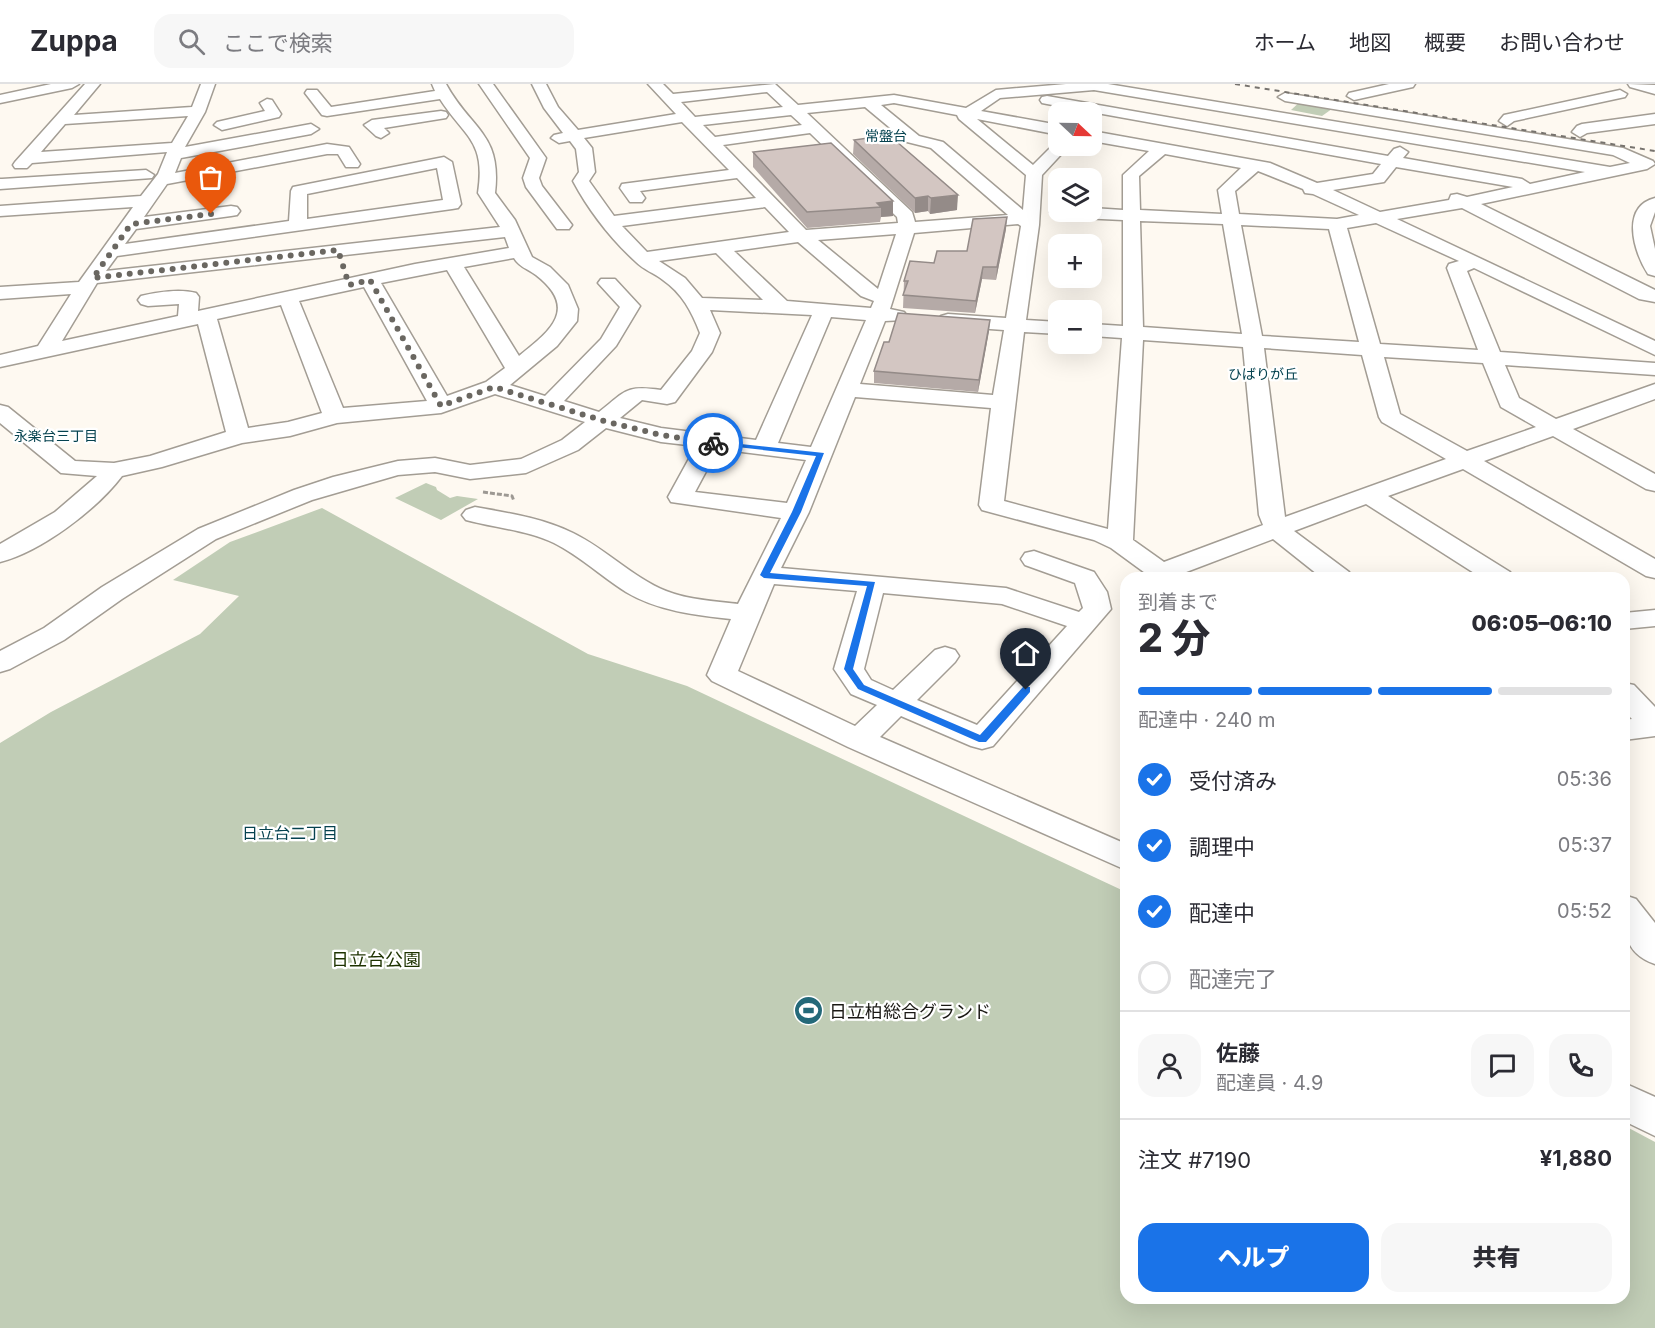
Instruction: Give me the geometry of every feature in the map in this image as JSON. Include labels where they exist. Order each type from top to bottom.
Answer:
[{"type":"street","points":[[1,99],[13,84]]},
{"type":"street","points":[[1,99],[72,84]]},
{"type":"street","points":[[1,185],[32,154],[93,84]]},
{"type":"street","points":[[486,84],[538,158],[531,178],[534,187],[563,225]]},
{"type":"street","points":[[539,84],[552,108],[582,128]]},
{"type":"street","points":[[655,84],[666,101],[688,120],[796,231],[882,306]]},
{"type":"street","points":[[1326,125],[1349,101],[1408,84]]},
{"type":"street","points":[[1635,84],[1655,90]]},
{"type":"street","points":[[666,101],[769,86],[906,216],[907,227],[882,306],[849,390],[796,512],[764,575],[722,675],[859,740],[1120,855]]},
{"type":"street","points":[[1034,174],[964,116],[996,94],[1094,86],[1607,171]]},
{"type":"street","points":[[0,412],[69,468],[114,470],[154,462],[239,436],[290,429],[335,416],[441,406],[494,387],[550,342],[567,321],[568,309],[561,289],[543,272],[524,260],[512,230],[486,193],[490,175],[488,153],[484,143],[456,113],[441,89],[377,96],[327,112],[312,93]]},
{"type":"street","points":[[1274,89],[1634,141]]},
{"type":"street","points":[[1274,89],[1293,98],[1349,101],[1426,119],[1617,151],[1651,166]]},
{"type":"street","points":[[62,120],[207,92]]},
{"type":"street","points":[[183,96],[207,92]]},
{"type":"street","points":[[45,352],[89,283],[148,201],[154,178],[207,92]]},
{"type":"street","points":[[916,104],[924,94],[935,93]]},
{"type":"street","points":[[1005,93],[1537,187]]},
{"type":"street","points":[[1507,121],[1509,118],[1620,94]]},
{"type":"street","points":[[527,142],[582,128],[794,109],[872,97],[894,99],[1048,128]]},
{"type":"street","points":[[872,97],[914,139]]},
{"type":"street","points":[[1274,116],[1293,98]]},
{"type":"street","points":[[1583,102],[1633,122]]},
{"type":"street","points":[[179,138],[274,114],[267,103]]},
{"type":"street","points":[[381,133],[372,126],[456,113]]},
{"type":"street","points":[[1580,132],[1582,129],[1655,118]]},
{"type":"street","points":[[1256,166],[1270,140],[1293,119]]},
{"type":"street","points":[[1308,189],[1378,178],[1426,119]]},
{"type":"street","points":[[1310,122],[1266,163],[1256,166],[1226,190],[1253,340],[1270,502],[1276,527],[1333,572]]},
{"type":"street","points":[[549,404],[609,342],[630,306],[630,269],[610,222],[581,181],[587,172],[582,128]]},
{"type":"street","points":[[709,142],[815,128]]},
{"type":"street","points":[[12,151],[32,154],[179,138],[311,129]]},
{"type":"street","points":[[1102,138],[1256,166],[1655,349]]},
{"type":"street","points":[[891,141],[914,139],[938,145],[1028,218]]},
{"type":"street","points":[[812,152],[858,146]]},
{"type":"street","points":[[1120,543],[1133,333],[1131,175],[1162,148]]},
{"type":"street","points":[[1,185],[154,178],[335,150],[344,150],[352,164]]},
{"type":"street","points":[[1051,156],[1034,174],[991,505],[1103,535],[1120,543],[1162,572]]},
{"type":"street","points":[[636,198],[628,188],[734,168],[753,159]]},
{"type":"street","points":[[266,160],[280,172]]},
{"type":"street","points":[[1392,161],[1464,203],[1646,295],[1655,296]]},
{"type":"street","points":[[112,251],[298,226],[452,204],[444,162],[299,190],[298,226]]},
{"type":"street","points":[[1102,214],[1337,224],[1464,203],[1607,171],[1651,166]]},
{"type":"street","points":[[379,175],[382,214]]},
{"type":"street","points":[[0,211],[148,201]]},
{"type":"street","points":[[0,293],[266,258],[537,227],[610,222],[767,202]]},
{"type":"street","points":[[1652,258],[1640,225],[1642,216],[1655,203]]},
{"type":"street","points":[[131,224],[231,211]]},
{"type":"street","points":[[561,289],[630,269],[796,231],[907,227],[1028,218],[1048,214]]},
{"type":"street","points":[[1337,224],[1390,417],[1655,570]]},
{"type":"street","points":[[630,269],[796,231]]},
{"type":"street","points":[[721,248],[781,307]]},
{"type":"street","points":[[338,250],[349,285]]},
{"type":"street","points":[[0,362],[370,280],[521,251]]},
{"type":"street","points":[[251,307],[266,258]]},
{"type":"street","points":[[452,263],[516,369]]},
{"type":"street","points":[[1655,357],[1471,264],[1456,268],[1509,402],[1655,484]]},
{"type":"street","points":[[6,653],[54,634],[112,593],[207,534],[303,495],[342,482],[398,468],[435,465],[470,472],[526,466],[570,446],[638,393],[667,397],[702,352],[710,333],[697,304],[674,278],[667,274],[630,269]]},
{"type":"street","points":[[370,280],[441,406]]},
{"type":"street","points":[[148,300],[189,297],[239,436]]},
{"type":"street","points":[[288,298],[335,416]]},
{"type":"street","points":[[697,304],[824,310],[882,306],[918,317],[1048,327]]},
{"type":"street","points":[[764,448],[824,310]]},
{"type":"street","points":[[1102,331],[1655,369]]},
{"type":"street","points":[[494,387],[604,421],[661,435],[821,455]]},
{"type":"street","points":[[849,390],[1003,402]]},
{"type":"street","points":[[1173,572],[1276,527],[1371,496],[1655,390]]},
{"type":"street","points":[[710,442],[680,497],[796,512]]},
{"type":"street","points":[[0,554],[23,543],[64,517],[102,486],[114,470]]},
{"type":"street","points":[[1371,496],[1491,572]]},
{"type":"street","points":[[475,515],[549,532],[575,544],[621,578],[658,598],[748,613]]},
{"type":"street","points":[[872,584],[849,669],[861,687],[982,739],[1097,609],[1094,592],[1085,578],[1034,559]]},
{"type":"street","points":[[764,575],[1006,597],[1085,623]]},
{"type":"street","points":[[1630,620],[1655,618]]},
{"type":"street","points":[[859,740],[945,656]]},
{"type":"street","points":[[1630,699],[1655,726]]},
{"type":"street","points":[[1630,729],[1655,726]]},
{"type":"street","points":[[1630,916],[1655,950]]},
{"type":"street","points":[[1630,1103],[1655,1118]]},
{"type":"green space","points":[[1302,100],[1336,106],[1322,116],[1291,110]]},
{"type":"green space","points":[[426,483],[436,487],[450,498],[457,496],[478,499],[441,520],[395,498]]},
{"type":"green space","name":"日立台公園","points":[[322,508],[588,654],[687,686],[1120,889],[1120,1304],[1630,1304],[1630,1129],[1655,1142],[1655,1328],[0,1328],[0,743],[51,712],[200,634],[239,596],[173,580],[230,542]]},
{"type":"building","points":[[889,135],[958,195],[915,198],[854,140]]},
{"type":"building","points":[[831,143],[893,201],[877,203],[881,207],[807,212],[753,152]]},
{"type":"building","points":[[1007,217],[997,267],[983,267],[976,301],[903,295],[908,281],[904,281],[910,261],[934,263],[937,251],[967,251],[973,219]]},
{"type":"building","points":[[898,313],[990,320],[979,380],[874,371],[884,342],[889,342]]},
{"type":"railway","points":[[1235,84],[1655,151]]},
{"type":"way so far","points":[[211,214],[131,224],[93,278],[338,250],[349,285],[370,280],[441,406],[494,387],[604,421],[661,435],[713,443]]},
{"type":"place","name":"日立柏総合グランド","points":[[808,1011]]},
{"type":"district","name":"常盤台","points":[[886,135]]},
{"type":"district","name":"ひばりが丘","points":[[1263,373]]},
{"type":"district","name":"永楽台三丁目","points":[[56,435]]},
{"type":"district","name":"日立台二丁目","points":[[290,833]]},
{"type":"route","points":[[713,443],[821,455],[796,512],[764,575],[872,584],[849,669],[861,687],[982,739],[1026,690]]}]
